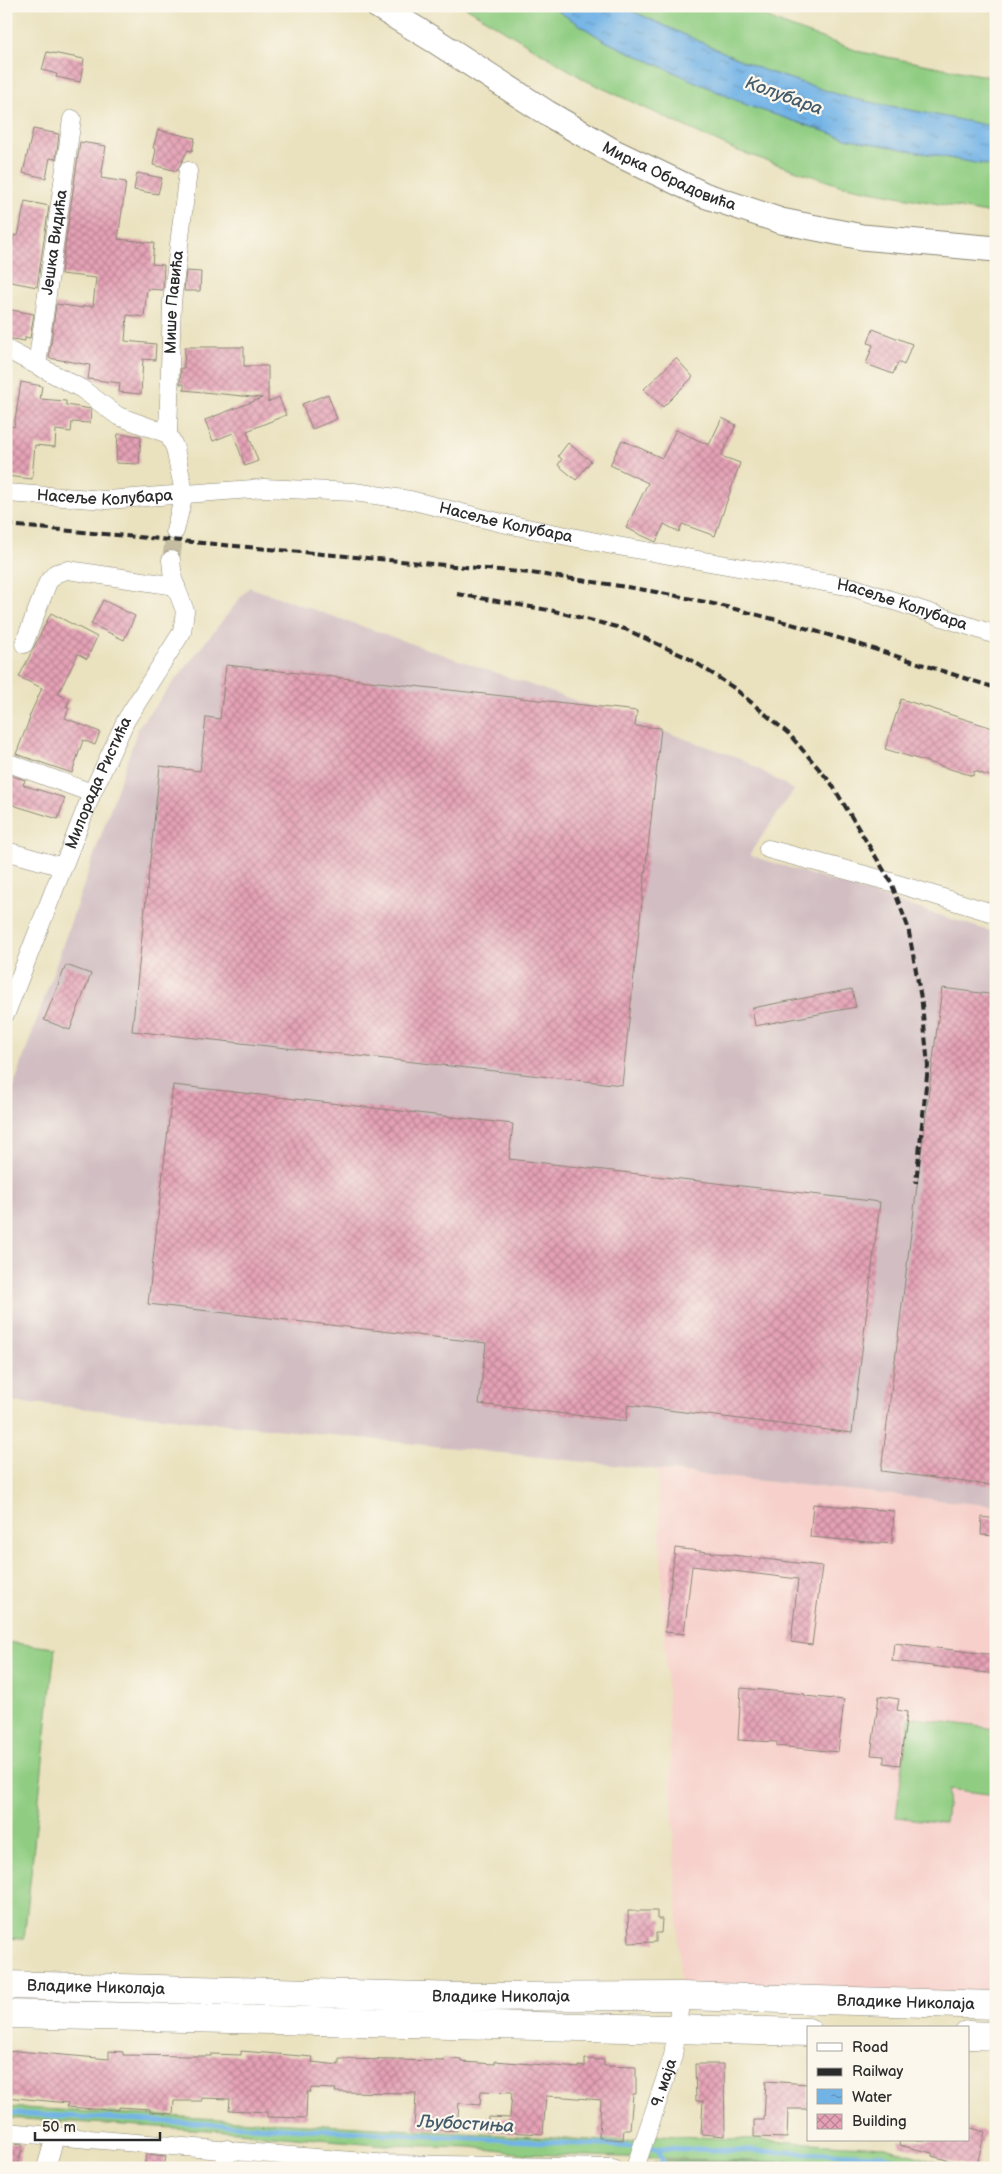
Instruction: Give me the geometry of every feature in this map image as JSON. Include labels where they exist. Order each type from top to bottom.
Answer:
[{"type":"main road","name":"Владике Николаја","points":[[6,1985],[463,1996],[681,1996],[996,2005]]},
{"type":"main road","name":"Владике Николаја","points":[[6,2014],[807,2032]]},
{"type":"main road","name":"Владике Николаја","points":[[970,2035],[996,2036]]},
{"type":"street","name":"Мирка Обрадовића","points":[[378,6],[539,108],[614,152],[704,195],[781,221],[862,236],[996,249]]},
{"type":"street","name":"Јешка Видића","points":[[37,365],[72,119]]},
{"type":"street","name":"Мише Павића","points":[[168,434],[172,302],[188,172]]},
{"type":"street","points":[[6,349],[82,389],[118,416],[168,434],[175,448],[184,493],[175,531]]},
{"type":"street","name":"Насеље Колубара","points":[[6,493],[107,500],[264,488],[354,492],[410,500],[502,523],[612,545],[852,587],[996,634]]},
{"type":"street","name":"Милорада Ристића","points":[[6,1013],[92,793],[126,720],[182,632],[185,611],[173,579],[171,560]]},
{"type":"street","points":[[24,644],[48,582],[56,573],[68,570],[176,586]]},
{"type":"street","points":[[6,762],[92,793]]},
{"type":"street","points":[[768,849],[891,882],[996,914]]},
{"type":"street","points":[[6,851],[63,868]]},
{"type":"street","name":"9. маја","points":[[636,2168],[673,2056],[678,2030],[681,1996]]},
{"type":"street","points":[[6,2132],[227,2149],[388,2166],[613,2168]]},
{"type":"street","points":[[46,2168],[55,2137]]},
{"type":"street","points":[[225,2168],[227,2149]]},
{"type":"shaded area","points":[[249,587],[740,758],[794,790],[749,855],[996,933],[996,1506],[42,1404],[6,1402],[6,1108],[139,726]]},
{"type":"shaded area","points":[[657,1470],[996,1506],[996,2005],[681,1996]]},
{"type":"green space","points":[[464,6],[550,6],[605,41],[749,106],[845,138],[996,167],[996,213],[981,212],[839,185],[735,150],[587,81]]},
{"type":"green space","points":[[621,6],[743,6],[782,24],[861,52],[996,78],[996,127],[849,98],[763,70]]},
{"type":"green space","points":[[6,1642],[55,1648],[24,1939],[6,1938]]},
{"type":"green space","points":[[909,1717],[996,1729],[996,1795],[949,1789],[945,1823],[896,1817]]},
{"type":"green space","points":[[6,2107],[624,2142],[660,2135],[885,2147],[956,2168],[890,2168],[881,2165],[525,2154],[470,2147],[387,2145],[225,2131],[6,2118]]},
{"type":"green space","points":[[667,2160],[881,2165],[882,2168],[637,2168]]},
{"type":"water","name":"Колубара","points":[[550,6],[621,6],[763,70],[849,98],[996,127],[996,167],[845,138],[749,106],[605,41]]},
{"type":"building","points":[[47,52],[84,59],[80,82],[56,77],[57,74],[42,70]]},
{"type":"building","points":[[33,129],[59,134],[56,159],[50,158],[46,178],[23,173]]},
{"type":"building","points":[[158,130],[195,138],[192,151],[188,150],[177,171],[153,165],[156,149],[153,148]]},
{"type":"building","points":[[80,142],[106,146],[101,178],[126,182],[118,239],[154,243],[152,264],[164,265],[163,290],[147,289],[144,317],[127,315],[125,341],[156,344],[155,360],[143,359],[141,394],[119,392],[120,383],[88,379],[90,365],[49,358],[56,304],[83,308],[83,306],[93,306],[96,278],[61,274]]},
{"type":"building","points":[[137,173],[162,178],[158,194],[134,190]]},
{"type":"building","points":[[25,201],[49,206],[37,287],[6,281],[14,235],[18,236]]},
{"type":"building","points":[[186,271],[201,272],[200,291],[184,291]]},
{"type":"building","points":[[6,309],[34,314],[30,338],[25,337],[25,341],[6,338]]},
{"type":"building","points":[[873,329],[912,344],[904,365],[898,362],[893,374],[866,364],[873,345],[868,343]]},
{"type":"building","points":[[185,347],[244,347],[244,366],[268,366],[268,402],[279,397],[286,415],[247,431],[258,461],[245,466],[233,433],[213,441],[205,420],[262,398],[184,390],[184,384],[180,384],[181,368],[184,368]]},
{"type":"building","points":[[676,358],[693,377],[663,407],[644,389]]},
{"type":"building","points":[[21,382],[42,386],[40,399],[66,401],[66,405],[91,409],[90,423],[72,422],[71,432],[56,430],[55,447],[35,445],[32,479],[6,476],[6,425],[14,427]]},
{"type":"building","points":[[328,394],[337,419],[312,429],[302,404]]},
{"type":"building","points":[[722,418],[736,425],[721,456],[740,463],[715,536],[682,524],[679,532],[664,524],[656,542],[626,528],[648,483],[610,465],[622,440],[662,458],[676,430],[709,445]]},
{"type":"building","points":[[118,434],[141,436],[139,464],[116,463]]},
{"type":"building","points":[[568,443],[591,461],[576,480],[558,465],[562,459],[558,456]]},
{"type":"building","points":[[103,600],[135,616],[124,640],[91,624]]},
{"type":"building","points":[[51,613],[97,637],[87,659],[78,654],[58,694],[70,699],[66,707],[69,708],[65,718],[100,732],[95,745],[83,740],[72,773],[16,754],[42,688],[19,677]]},
{"type":"building","points":[[226,665],[637,711],[635,726],[661,728],[622,1085],[132,1031],[160,766],[200,771],[206,717],[220,719]]},
{"type":"building","points":[[901,699],[996,729],[996,778],[974,771],[973,776],[885,749]]},
{"type":"building","points":[[9,775],[25,780],[23,785],[65,798],[58,819],[6,803],[6,784]]},
{"type":"building","points":[[66,965],[91,974],[70,1030],[44,1020]]},
{"type":"building","points":[[942,988],[996,995],[996,1486],[881,1471]]},
{"type":"building","points":[[852,989],[856,1007],[755,1026],[752,1008]]},
{"type":"building","points":[[173,1085],[513,1124],[509,1159],[880,1202],[852,1433],[628,1405],[626,1421],[479,1404],[486,1343],[148,1304]]},
{"type":"building","points":[[813,1504],[894,1511],[892,1544],[810,1537]]},
{"type":"building","points":[[982,1517],[996,1519],[996,1536],[981,1535]]},
{"type":"building","points":[[675,1548],[822,1566],[812,1645],[791,1642],[798,1579],[692,1566],[684,1634],[665,1632]]},
{"type":"building","points":[[894,1643],[996,1655],[996,1674],[892,1661]]},
{"type":"building","points":[[741,1688],[844,1700],[838,1752],[777,1746],[777,1742],[738,1740]]},
{"type":"building","points":[[879,1696],[899,1699],[897,1710],[907,1712],[900,1765],[884,1763],[884,1756],[871,1755]]},
{"type":"building","points":[[628,1911],[657,1911],[657,1919],[662,1919],[661,1933],[656,1933],[656,1942],[629,1943]]},
{"type":"building","points":[[17,2051],[109,2059],[109,2051],[123,2052],[123,2055],[211,2056],[211,2054],[241,2055],[241,2051],[313,2057],[312,2062],[339,2065],[339,2059],[444,2061],[444,2058],[462,2060],[462,2062],[495,2064],[495,2061],[579,2068],[579,2066],[585,2067],[585,2059],[604,2060],[604,2066],[636,2067],[636,2094],[633,2094],[630,2129],[624,2129],[623,2140],[599,2138],[601,2100],[565,2097],[546,2096],[543,2134],[487,2131],[488,2117],[510,2118],[512,2092],[481,2091],[480,2105],[459,2103],[457,2131],[414,2128],[416,2093],[335,2092],[336,2089],[311,2088],[310,2092],[307,2092],[306,2118],[267,2117],[267,2112],[229,2110],[230,2099],[202,2098],[202,2101],[174,2101],[173,2114],[150,2112],[150,2109],[119,2107],[119,2110],[94,2109],[67,2107],[68,2103],[6,2097],[6,2052]]},
{"type":"building","points":[[695,2064],[724,2064],[725,2136],[701,2134],[703,2101],[696,2101]]},
{"type":"building","points":[[766,2081],[807,2084],[807,2109],[788,2109],[787,2138],[754,2137],[754,2120],[764,2120]]},
{"type":"building","points":[[970,2128],[985,2132],[976,2168],[932,2156],[932,2153],[899,2145],[900,2142],[970,2142]]},
{"type":"building","points":[[8,2143],[23,2144],[17,2168],[6,2168]]},
{"type":"building","points":[[146,2154],[166,2156],[164,2168],[144,2168]]},
{"type":"waterway","name":"Љубостиња","points":[[6,2113],[658,2148],[882,2155],[923,2168]]},
{"type":"waterway","points":[[658,2148],[665,2168]]},
{"type":"tunnel","points":[[171,560],[175,531]]},
{"type":"railway","points":[[6,525],[531,573],[635,588],[696,600],[772,619],[996,688]]},
{"type":"railway","points":[[457,594],[554,611],[625,629],[690,659],[734,688],[789,734],[831,783],[891,882],[908,927],[922,1004],[928,1066],[916,1183]]}]
